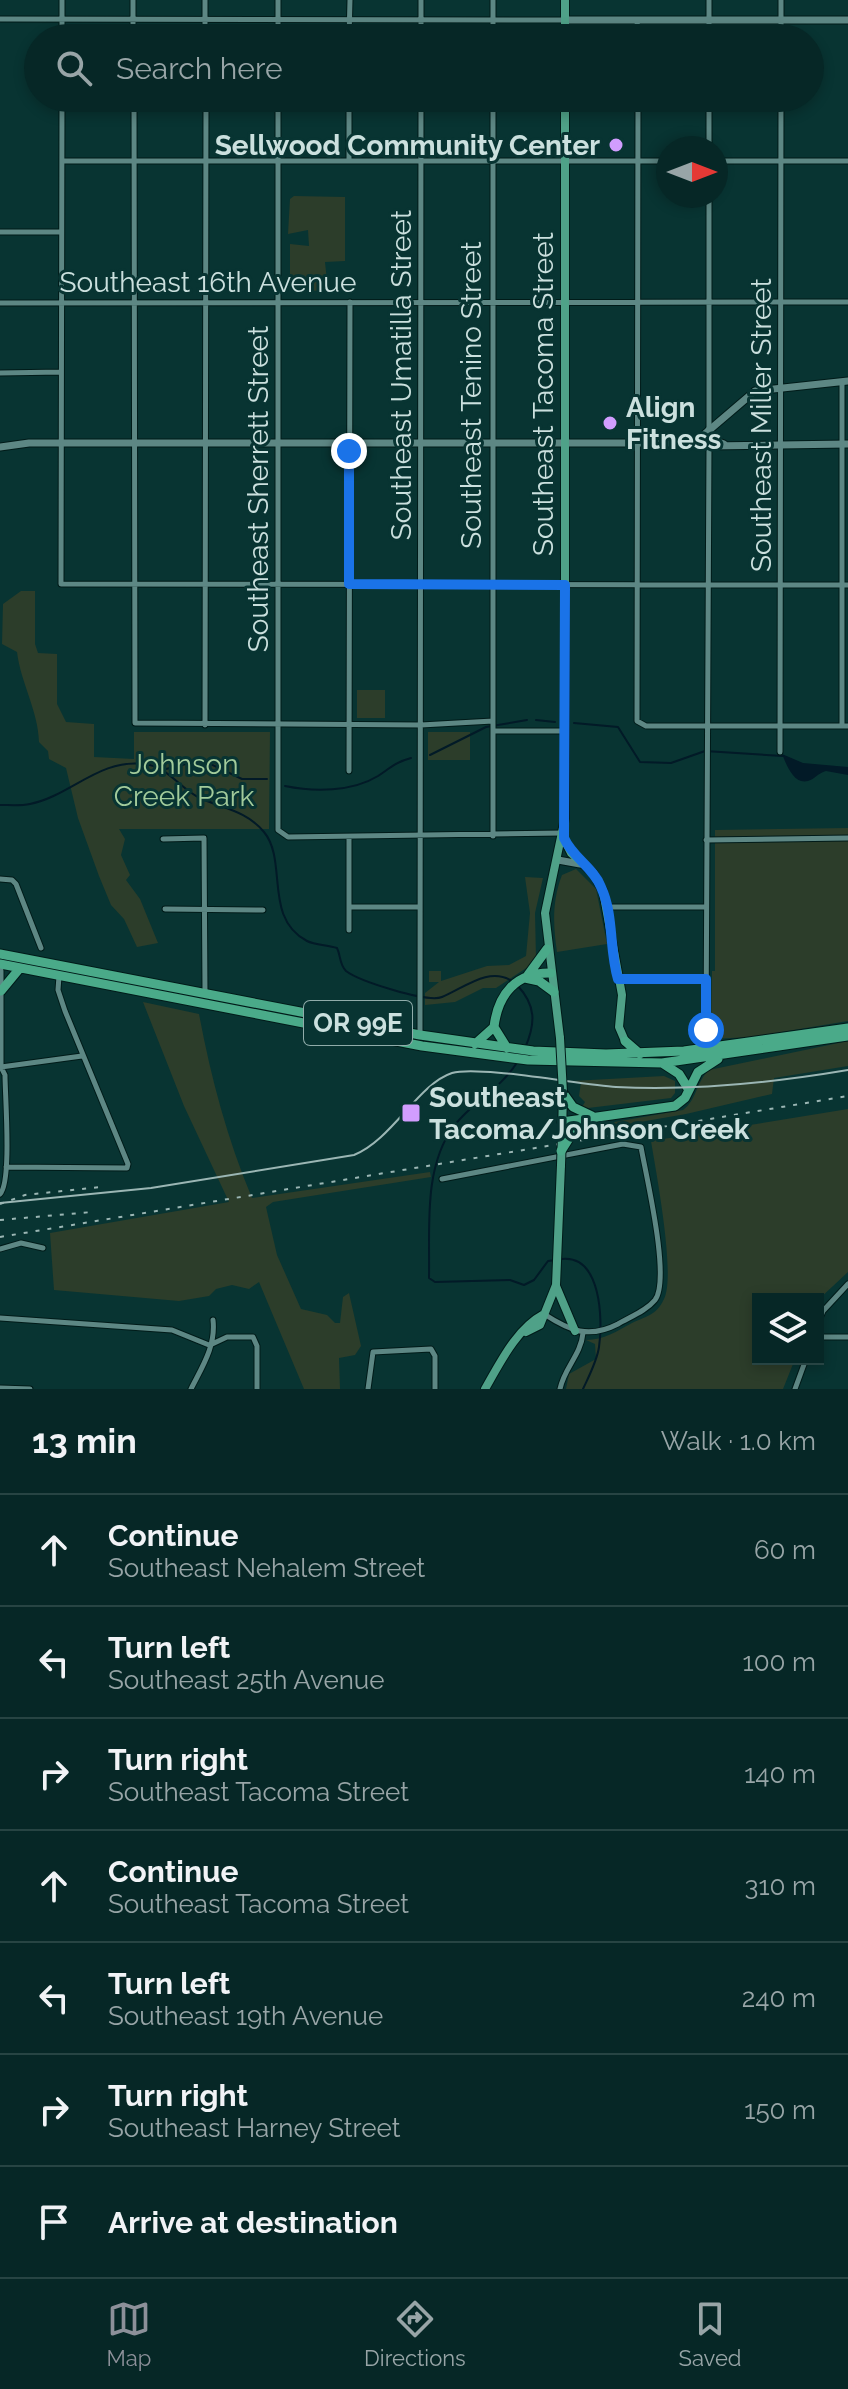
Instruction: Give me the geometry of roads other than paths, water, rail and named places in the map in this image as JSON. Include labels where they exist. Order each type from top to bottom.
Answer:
[{"type":"highway","points":[[475,1044],[494,1027],[502,995],[525,978],[547,949]]},
{"type":"highway","name":"OR 99E","points":[[0,954],[475,1044],[504,1053]]},
{"type":"highway","name":"OR 99E","points":[[0,964],[393,1040],[504,1053],[662,1063],[721,1057],[848,1036]]},
{"type":"highway","points":[[1,991],[20,968]]},
{"type":"highway","points":[[525,978],[551,973]]},
{"type":"highway","points":[[525,978],[539,981],[554,992]]},
{"type":"highway","points":[[494,1027],[504,1053]]},
{"type":"highway","name":"OR 99E","points":[[530,1055],[640,1054],[722,1048],[848,1028]]},
{"type":"highway","points":[[625,1041],[640,1054]]},
{"type":"highway","points":[[562,1122],[675,1106],[682,1102],[698,1072],[721,1057]]},
{"type":"highway","points":[[662,1063],[679,1074],[689,1090]]},
{"type":"highway","points":[[563,1093],[576,1110],[595,1117]]},
{"type":"highway","points":[[561,1151],[573,1132],[595,1117]]},
{"type":"main road","points":[[565,0],[565,24]]},
{"type":"main road","points":[[565,20],[848,20]]},
{"type":"main road","name":"Southeast Tacoma Street","points":[[558,860],[564,836],[565,731],[565,112]]},
{"type":"main road","points":[[0,447],[61,443],[684,443],[700,438],[751,393],[845,381]]},
{"type":"main road","points":[[709,430],[713,440],[724,444]]},
{"type":"main road","points":[[700,438],[709,446],[845,444]]},
{"type":"main road","points":[[564,836],[580,864],[597,879],[607,907],[622,998],[618,1020],[625,1041]]},
{"type":"main road","points":[[485,1389],[508,1350],[534,1319],[544,1314],[556,1285],[563,1093],[560,1038],[547,949],[546,902],[558,860],[580,864]]},
{"type":"main road","points":[[0,971],[1,1067]]},
{"type":"main road","points":[[556,1285],[582,1333]]},
{"type":"street","points":[[62,0],[62,24]]},
{"type":"street","points":[[133,0],[133,24]]},
{"type":"street","points":[[205,0],[205,24]]},
{"type":"street","points":[[278,0],[278,24]]},
{"type":"street","points":[[350,0],[350,24]]},
{"type":"street","points":[[421,0],[421,24]]},
{"type":"street","points":[[493,0],[493,24]]},
{"type":"street","points":[[709,0],[709,24]]},
{"type":"street","points":[[781,0],[781,24]]},
{"type":"street","points":[[0,19],[565,20]]},
{"type":"street","points":[[637,20],[637,24]]},
{"type":"street","points":[[62,112],[61,584],[845,585]]},
{"type":"street","points":[[134,112],[135,723],[493,726],[565,731]]},
{"type":"street","points":[[205,725],[206,112]]},
{"type":"street","name":"Southeast Sherrett Street","points":[[278,112],[279,832],[288,837],[349,837]]},
{"type":"street","points":[[349,112],[349,161]]},
{"type":"street","name":"Southeast Umatilla Street","points":[[420,1035],[421,112]]},
{"type":"street","name":"Southeast Tenino Street","points":[[493,112],[493,836]]},
{"type":"street","points":[[638,112],[639,724],[845,726],[845,381]]},
{"type":"street","points":[[709,112],[709,136]]},
{"type":"street","name":"Southeast Miller Street","points":[[780,752],[781,112]]},
{"type":"street","points":[[62,161],[656,161]]},
{"type":"street","points":[[728,161],[848,161]]},
{"type":"street","points":[[709,208],[709,430]]},
{"type":"street","points":[[0,232],[61,232]]},
{"type":"street","points":[[349,771],[350,302]]},
{"type":"street","name":"Southeast 16th Avenue","points":[[0,303],[848,302]]},
{"type":"street","points":[[0,373],[61,372]]},
{"type":"street","points":[[706,1034],[709,446]]},
{"type":"street","points":[[349,930],[349,837],[564,836]]},
{"type":"street","points":[[163,839],[204,838],[205,992]]},
{"type":"street","points":[[706,840],[848,838]]},
{"type":"street","points":[[0,879],[12,880],[16,884],[41,948]]},
{"type":"street","points":[[349,907],[419,907]]},
{"type":"street","points":[[607,907],[706,907]]},
{"type":"street","points":[[165,909],[263,910]]},
{"type":"street","points":[[6,1167],[127,1168],[60,996],[59,975]]},
{"type":"street","points":[[618,979],[706,979]]},
{"type":"street","points":[[0,1194],[5,1187],[6,1167],[5,1075],[1,1067],[82,1056]]},
{"type":"street","points":[[442,1179],[623,1144],[641,1147],[660,1289],[649,1305],[609,1329],[582,1333],[544,1314]]},
{"type":"street","points":[[0,1249],[21,1243],[43,1248]]},
{"type":"street","points":[[824,1310],[848,1284]]},
{"type":"street","points":[[0,1318],[172,1330],[209,1345],[227,1337],[251,1335],[257,1346],[257,1389]]},
{"type":"street","points":[[191,1389],[207,1359],[214,1337],[213,1320]]},
{"type":"street","points":[[560,1389],[581,1346],[582,1333]]},
{"type":"street","points":[[824,1337],[848,1337]]},
{"type":"street","points":[[368,1389],[371,1355],[376,1351],[434,1351],[435,1389]]},
{"type":"street","points":[[795,1389],[804,1365]]},
{"type":"street","points":[[0,1388],[30,1389]]},
{"type":"water","points":[[782,754],[803,763],[848,767],[848,775],[826,771],[810,780],[798,780]]},
{"type":"waterway","points":[[430,755],[486,727],[527,720]]},
{"type":"waterway","points":[[536,720],[555,722]]},
{"type":"waterway","points":[[574,723],[618,727],[640,762],[671,763],[705,751],[783,756]]},
{"type":"waterway","points":[[285,786],[320,790],[345,788],[368,781],[411,758]]},
{"type":"waterway","points":[[162,770],[202,760],[242,779],[267,779]]},
{"type":"waterway","points":[[0,805],[27,805],[45,800],[113,767],[128,764],[152,766],[167,773],[200,798],[250,819],[264,832],[275,858],[280,904],[285,918],[294,931],[307,941],[337,948],[346,971],[393,990],[434,998],[486,977],[503,977],[512,981]]},
{"type":"waterway","points":[[517,985],[531,1007],[531,1030],[525,1048]]},
{"type":"waterway","points":[[516,1064],[502,1081],[461,1117],[444,1142],[437,1160],[430,1199],[429,1278],[435,1282],[510,1280],[524,1285],[534,1280],[548,1261],[556,1260]]},
{"type":"waterway","points":[[562,1259],[575,1260],[585,1267],[597,1291],[600,1321],[598,1352],[583,1389]]},
{"type":"tram line","points":[[0,1203],[151,1188],[354,1155],[381,1137],[428,1088],[452,1073],[484,1072],[616,1087],[674,1088],[761,1082],[848,1070]]},
{"type":"railway","points":[[0,1237],[848,1096]]},
{"type":"railway","points":[[0,1204],[25,1195],[101,1187]]},
{"type":"railway","points":[[0,1220],[92,1212]]},
{"type":"place","name":"Sellwood Community Center","points":[[616,145]]},
{"type":"place","name":"Align Fitness","points":[[610,423]]},
{"type":"place","name":"Southeast Tacoma/Johnson Creek","points":[[411,1113]]},
{"type":"park label","name":"Johnson Creek Park","points":[[184,780]]}]
